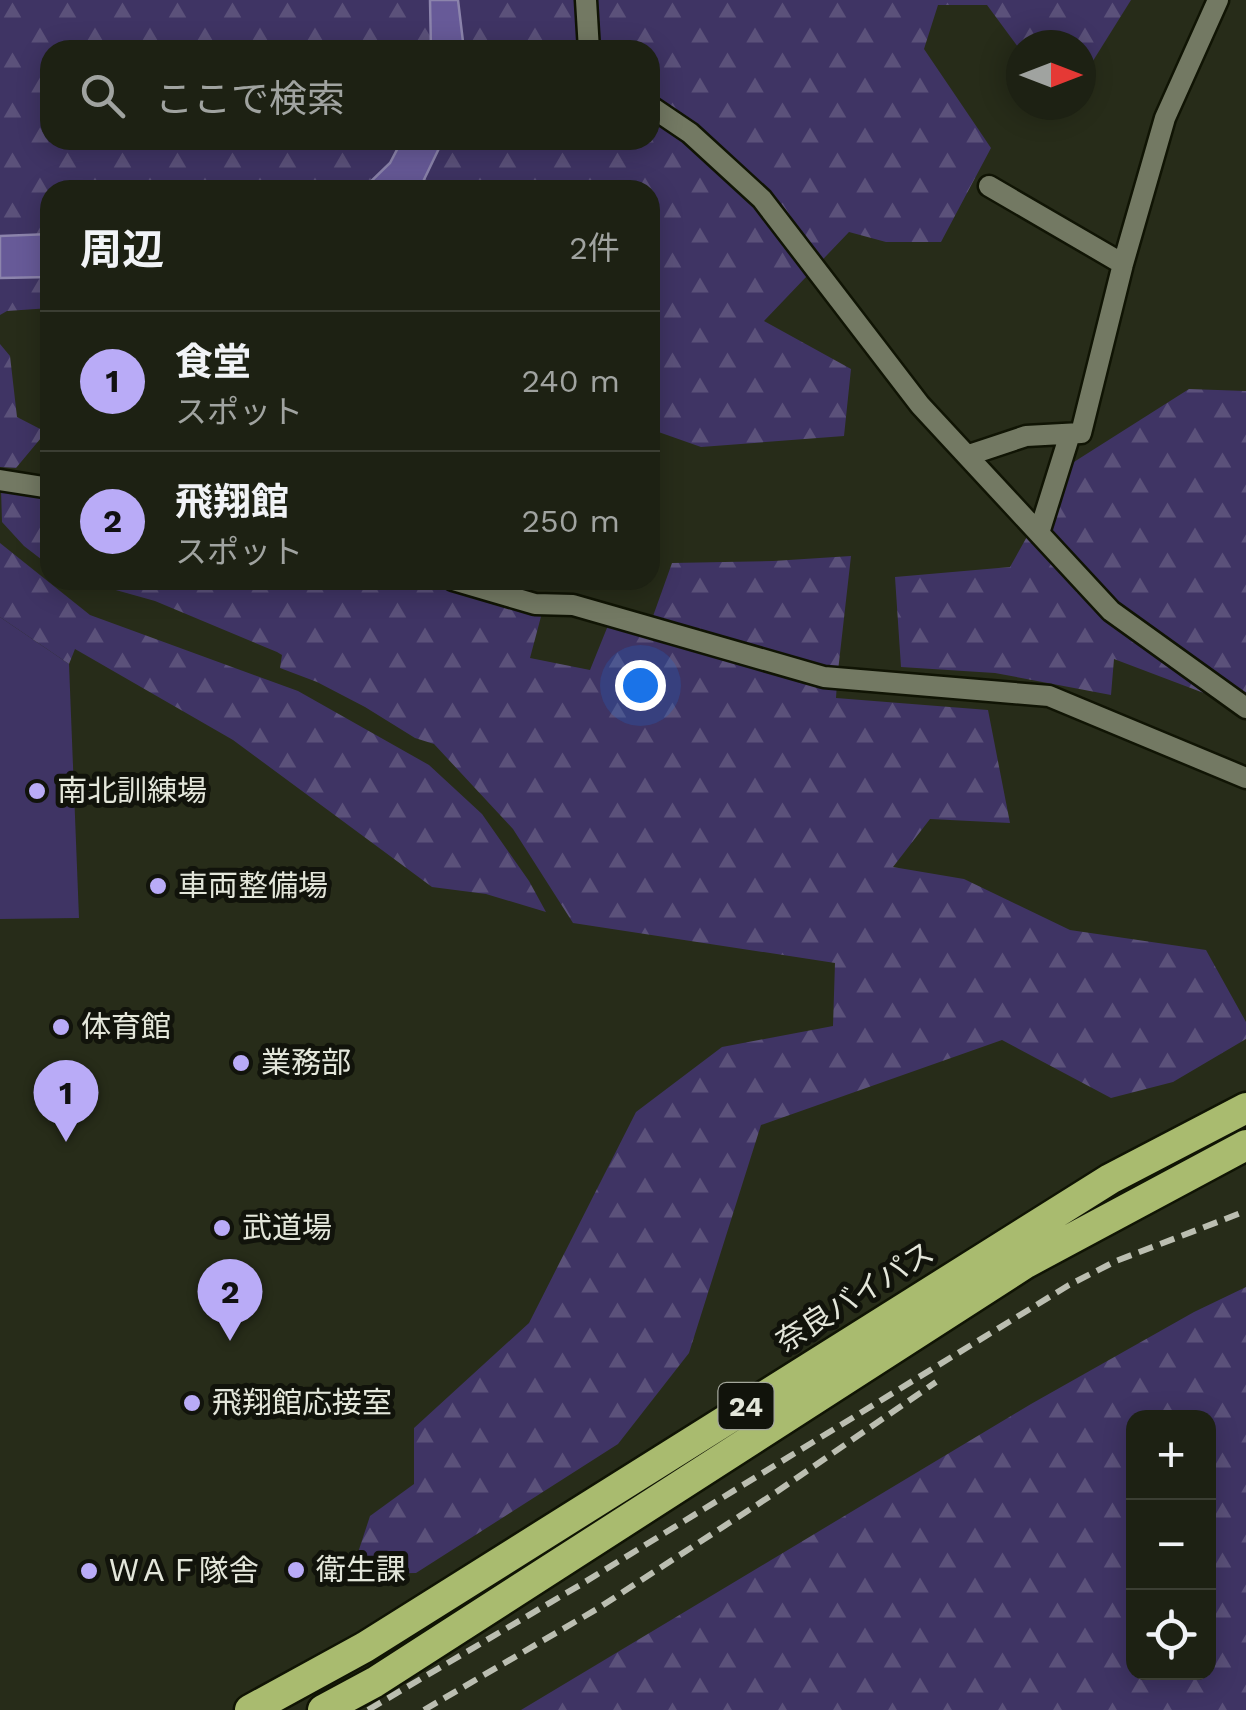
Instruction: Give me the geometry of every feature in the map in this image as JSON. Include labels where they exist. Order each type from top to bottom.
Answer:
[{"type":"highway","name":"奈良バイパス","points":[[250,1710],[365,1646],[1110,1179],[1246,1108]]},
{"type":"highway","name":"奈良バイパス","points":[[322,1710],[375,1682],[1026,1263],[1246,1144]]},
{"type":"street","points":[[586,0],[588,40]]},
{"type":"street","points":[[968,455],[1026,436],[1081,433],[1165,118],[1218,0]]},
{"type":"street","points":[[660,112],[690,132],[762,199],[920,405],[1111,612],[1246,708]]},
{"type":"street","points":[[989,186],[1123,264]]},
{"type":"street","points":[[1039,533],[1070,434]]},
{"type":"street","points":[[0,480],[40,486]]},
{"type":"street","points":[[487,590],[535,604],[573,605],[824,677],[1049,696],[1246,778]]},
{"type":"street","points":[[1215,1160],[1246,1164]]},
{"type":"green space","points":[[0,0],[430,0],[431,40],[40,40],[40,150],[397,150],[372,180],[40,180],[40,234],[0,236]]},
{"type":"green space","points":[[458,0],[1131,0],[1096,56],[1096,30],[1006,31],[987,5],[938,5],[924,49],[991,148],[941,242],[886,242],[849,232],[764,321],[851,369],[844,436],[701,447],[660,433],[660,180],[424,180],[438,150],[660,150],[660,40],[463,40]]},
{"type":"green space","points":[[40,277],[40,309],[0,315],[0,278]]},
{"type":"green space","points":[[0,344],[10,356],[17,417],[40,429],[40,439],[16,468],[0,467]]},
{"type":"green space","points":[[1189,389],[1246,391],[1246,709],[1114,659],[1111,695],[995,673],[901,667],[895,577],[1010,567],[1066,467]]},
{"type":"green space","points":[[1,489],[40,495],[40,558],[24,546],[2,522]]},
{"type":"green space","points":[[0,543],[40,575],[40,590],[59,590],[90,615],[298,691],[429,765],[482,814],[546,912],[486,894],[432,887],[233,740],[75,649],[69,664],[0,617]]},
{"type":"green space","points":[[851,556],[838,671],[652,619],[672,563]]},
{"type":"green space","points":[[116,590],[470,590],[543,609],[530,658],[590,670],[609,623],[837,682],[836,698],[988,710],[1010,823],[930,819],[893,867],[964,879],[1070,930],[1206,950],[1246,1022],[1246,1039],[1173,1082],[1111,1098],[1002,1040],[761,1125],[689,1353],[618,1444],[416,1573],[351,1574],[370,1516],[414,1484],[414,1428],[529,1323],[636,1112],[722,1047],[833,1026],[835,963],[573,923],[513,829],[434,744],[415,738],[317,682],[280,668],[282,655],[277,652],[155,601]]},
{"type":"green space","name":"南北訓練場","points":[[0,617],[69,664],[79,918],[0,919]]},
{"type":"green space","points":[[1246,1287],[1246,1710],[521,1710],[1031,1404]]},
{"type":"shaded area","points":[[430,0],[458,0],[463,40],[431,40]]},
{"type":"shaded area","points":[[397,150],[438,150],[424,180],[372,180]]},
{"type":"shaded area","points":[[40,234],[40,277],[0,278],[0,236]]},
{"type":"railway","points":[[368,1710],[580,1585],[1069,1285],[1116,1261],[1246,1211]]},
{"type":"railway","points":[[424,1710],[597,1609],[936,1382]]},
{"type":"place","name":"南北訓練場","points":[[37,791]]},
{"type":"place","name":"車両整備場","points":[[158,886]]},
{"type":"place","name":"体育館","points":[[61,1027]]},
{"type":"place","name":"業務部","points":[[241,1063]]},
{"type":"place","name":"食堂","points":[[66,1142]]},
{"type":"place","name":"武道場","points":[[222,1228]]},
{"type":"place","name":"飛翔館","points":[[230,1341]]},
{"type":"place","name":"飛翔館応接室","points":[[192,1403]]},
{"type":"place","name":"衛生課","points":[[296,1570]]},
{"type":"place","name":"ＷＡＦ隊舎","points":[[89,1571]]}]
